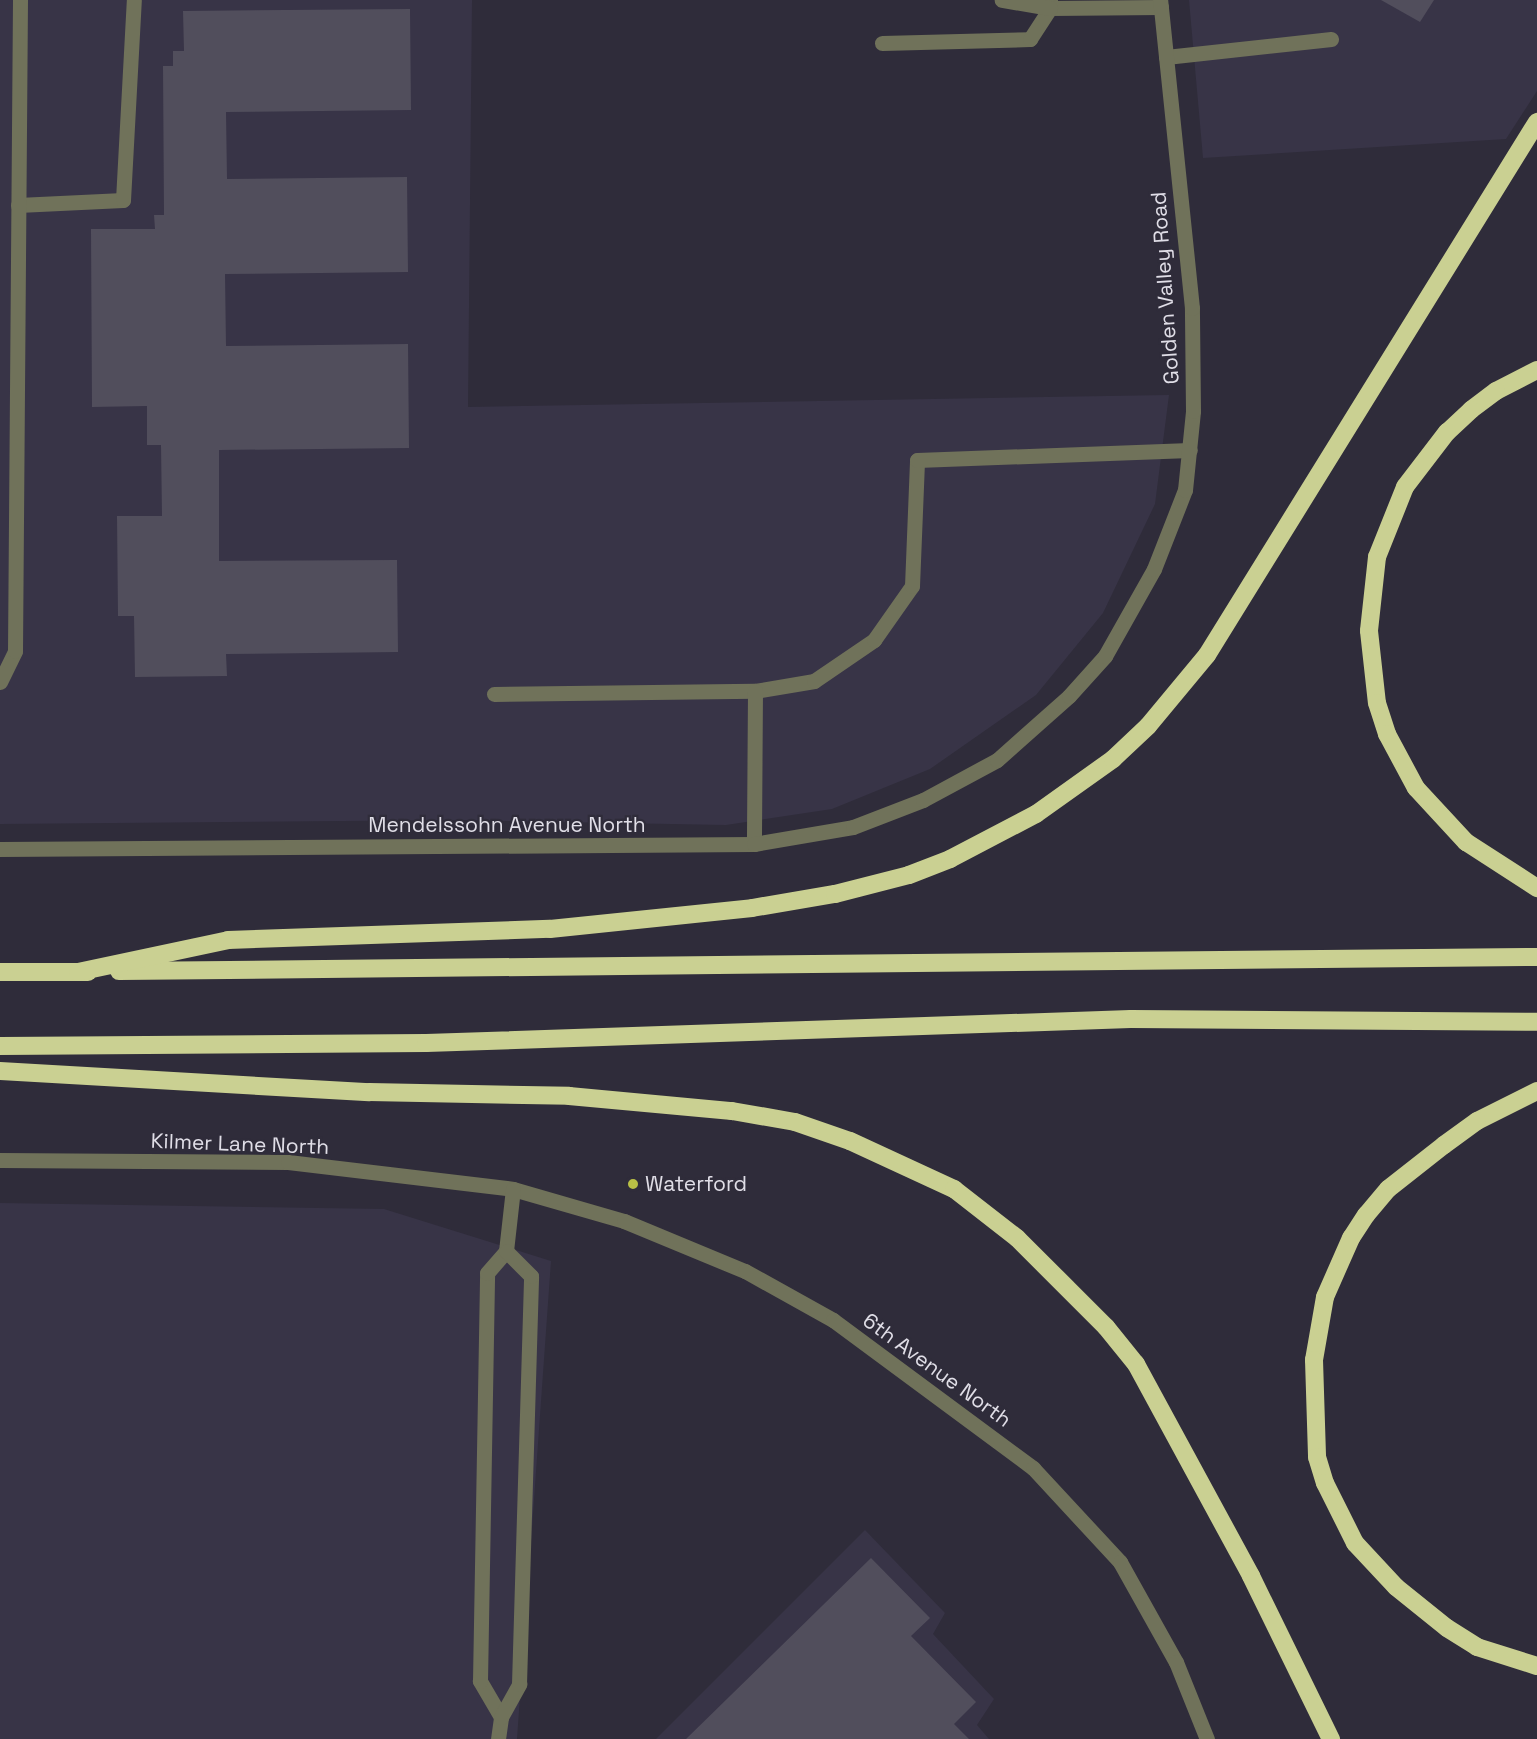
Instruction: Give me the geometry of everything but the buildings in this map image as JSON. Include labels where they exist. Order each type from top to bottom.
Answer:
[{"type":"highway","points":[[78,972],[228,940],[550,928],[752,908],[836,894],[909,875],[950,859],[1036,814],[1121,751],[1155,718],[1207,656],[1537,122]]},
{"type":"highway","points":[[1537,369],[1496,391],[1471,410],[1448,432],[1405,487],[1377,557],[1369,631],[1377,703],[1387,734],[1416,788],[1466,842],[1537,888]]},
{"type":"highway","points":[[0,972],[1537,957]]},
{"type":"highway","points":[[0,1046],[426,1042],[1131,1019],[1537,1022]]},
{"type":"highway","points":[[0,1071],[369,1092],[568,1096],[732,1111],[795,1122],[850,1141],[954,1189],[1017,1238],[1106,1327],[1136,1364],[1251,1576],[1331,1739]]},
{"type":"highway","points":[[1537,1091],[1477,1121],[1388,1189],[1366,1215],[1344,1252],[1325,1297],[1314,1360],[1314,1424],[1325,1483],[1355,1543],[1377,1569],[1418,1606],[1477,1647],[1537,1666]]},
{"type":"street","points":[[0,682],[15,651],[20,0]]},
{"type":"street","points":[[18,205],[123,200],[134,0]]},
{"type":"street","points":[[1002,0],[1050,4],[1161,4]]},
{"type":"street","points":[[882,44],[1030,39],[1050,4]]},
{"type":"street","name":"Golden Valley Road","points":[[997,759],[1069,696],[1105,656],[1135,606],[1171,531],[1185,490],[1190,450],[1192,308],[1161,4]]},
{"type":"street","points":[[1167,57],[1331,39]]},
{"type":"street","points":[[494,694],[755,691],[814,681],[874,640],[912,586],[917,460],[1190,450]]},
{"type":"street","points":[[754,844],[755,691]]},
{"type":"street","name":"Mendelssohn Avenue North","points":[[0,849],[754,844],[824,834],[862,824],[923,800],[997,759]]},
{"type":"street","name":"Kilmer Lane North","points":[[0,1160],[288,1162],[513,1189]]},
{"type":"street","points":[[501,1717],[480,1681],[487,1273],[506,1251],[513,1189]]},
{"type":"street","name":"6th Avenue North","points":[[513,1189],[624,1221],[745,1270],[833,1320],[1033,1468],[1120,1562],[1176,1662],[1208,1739]]},
{"type":"street","points":[[498,1739],[501,1717],[519,1684],[531,1276],[506,1251]]},
{"type":"shaded area","points":[[0,0],[472,0],[468,407],[1169,395],[1155,504],[1103,613],[1036,695],[930,769],[832,809],[726,825],[459,820],[0,824]]},
{"type":"shaded area","points":[[1189,0],[1537,0],[1537,91],[1506,139],[1203,158]]},
{"type":"shaded area","points":[[0,1203],[384,1209],[551,1261],[517,1739],[0,1739]]},
{"type":"shaded area","points":[[865,1530],[945,1613],[933,1634],[994,1699],[977,1725],[989,1739],[656,1739]]},
{"type":"place","name":"Waterford","points":[[633,1184]]}]
